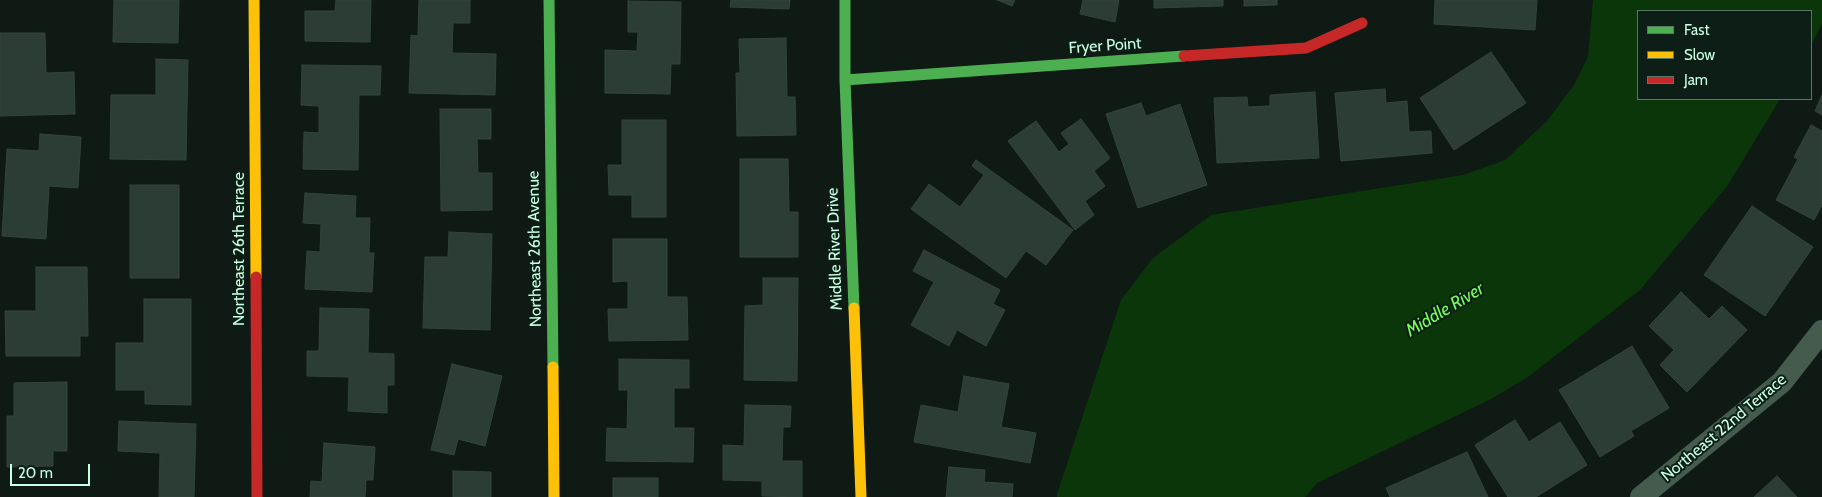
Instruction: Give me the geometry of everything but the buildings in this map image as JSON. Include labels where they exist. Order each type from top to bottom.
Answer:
[{"type":"street","name":"Northeast 26th Terrace","points":[[254,0],[257,497]]},
{"type":"street","name":"Northeast 26th Avenue","points":[[549,0],[554,497]]},
{"type":"street","name":"Middle River Drive","points":[[845,0],[844,80],[861,497]]},
{"type":"street","name":"Fryer Point","points":[[844,80],[1306,48],[1362,22]]},
{"type":"street","name":"Northeast 22nd Terrace","points":[[1641,497],[1782,382],[1822,330]]},
{"type":"water","name":"Middle River","points":[[1593,0],[1822,0],[1822,23],[1812,44],[1812,10],[1637,10],[1637,100],[1779,100],[1728,185],[1640,290],[1528,377],[1491,399],[1317,483],[1305,497],[1057,497],[1121,300],[1153,258],[1211,215],[1463,175],[1505,160],[1547,121],[1574,85],[1588,57]]},
{"type":"traffic: fast","points":[[549,0],[553,367]]},
{"type":"traffic: fast","points":[[845,0],[845,80],[854,308]]},
{"type":"traffic: fast","points":[[845,80],[1184,56]]},
{"type":"traffic: slow","points":[[254,0],[256,277]]},
{"type":"traffic: slow","points":[[854,308],[861,497]]},
{"type":"traffic: slow","points":[[553,367],[554,497]]},
{"type":"traffic: jam","points":[[1184,56],[1306,48],[1362,23]]},
{"type":"traffic: jam","points":[[256,277],[257,497]]}]
